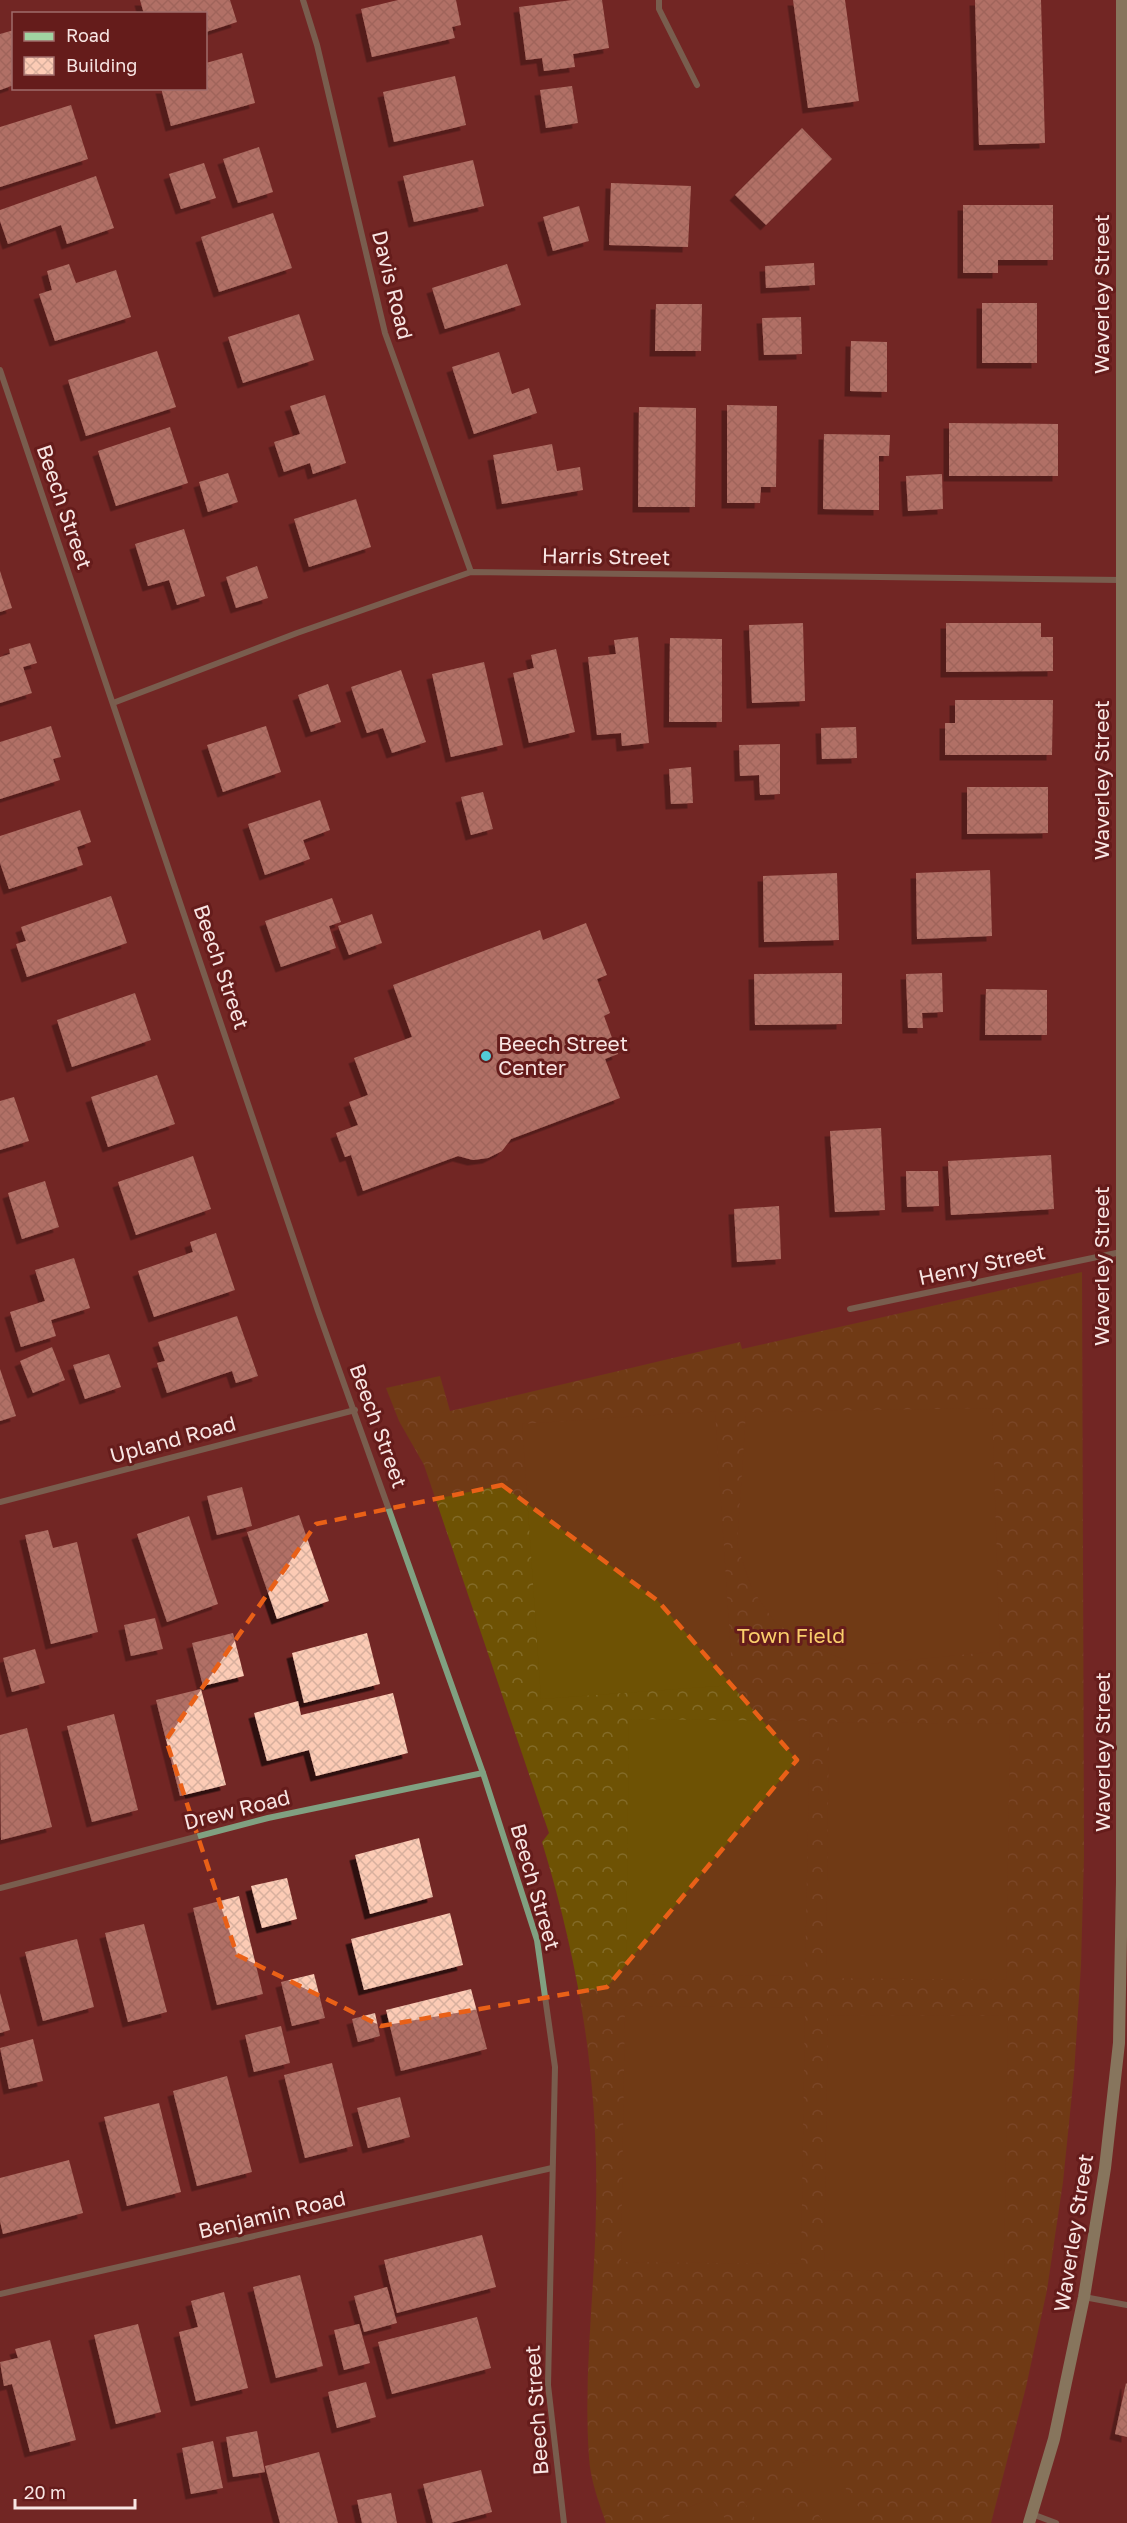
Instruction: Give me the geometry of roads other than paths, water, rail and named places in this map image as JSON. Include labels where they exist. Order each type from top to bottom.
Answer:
[{"type":"street","name":"Davis Road","points":[[303,0],[317,45],[385,333],[471,572]]},
{"type":"street","points":[[659,0],[660,9],[697,85]]},
{"type":"street","name":"Waverley Street","points":[[1030,2518],[1054,2439],[1084,2297],[1114,2103],[1119,2043],[1125,1882],[1122,1252],[1124,937],[1121,580],[1124,528],[1124,154],[1122,0]]},
{"type":"street","name":"Beech Street","points":[[0,370],[318,1311],[483,1773],[537,1940],[555,2067],[548,2385],[564,2523]]},
{"type":"street","name":"Harris Street","points":[[114,703],[297,633],[471,572],[1121,580]]},
{"type":"street","name":"Henry Street","points":[[850,1309],[1122,1252]]},
{"type":"street","name":"Upland Road","points":[[0,1502],[355,1410]]},
{"type":"street","name":"Drew Road","points":[[0,1888],[268,1818],[483,1773]]},
{"type":"street","name":"Benjamin Road","points":[[0,2294],[552,2168]]},
{"type":"street","points":[[1084,2297],[1127,2305]]},
{"type":"street","points":[[1030,2518],[1056,2523]]},
{"type":"place","name":"Beech Street Center","points":[[486,1056]]},
{"type":"park label","name":"Town Field","points":[[791,1636]]}]
